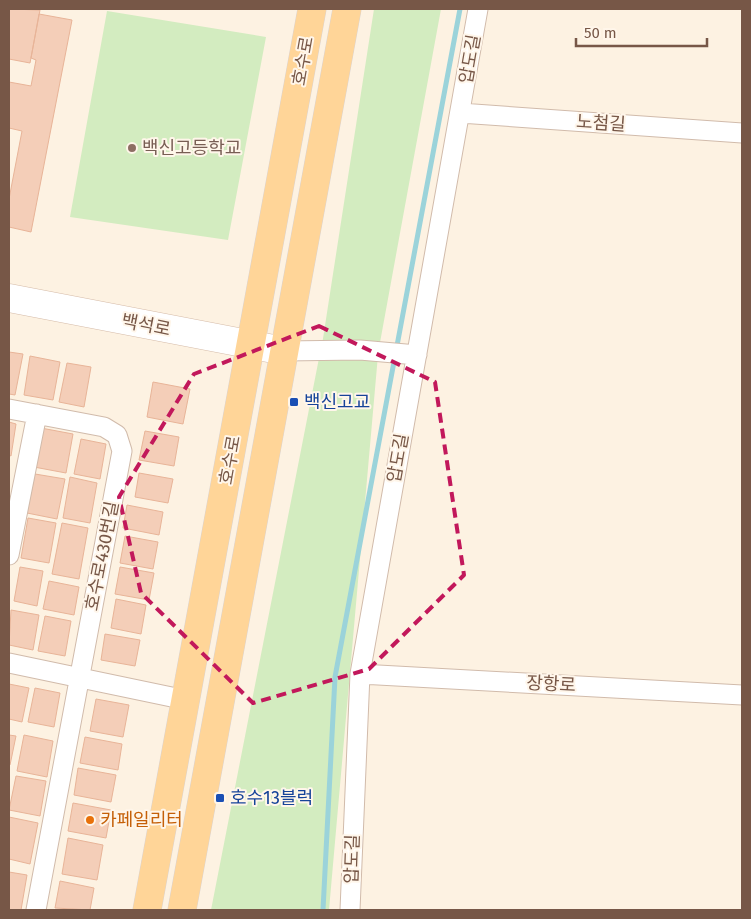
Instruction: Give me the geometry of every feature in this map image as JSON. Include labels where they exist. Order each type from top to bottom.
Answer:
[{"type":"main road","name":"호수로","points":[[146,910],[312,9]]},
{"type":"main road","name":"호수로","points":[[182,910],[347,9]]},
{"type":"main road","name":"백석로","points":[[9,298],[284,351]]},
{"type":"street","name":"압도길","points":[[350,910],[360,674],[411,355],[460,113],[478,9]]},
{"type":"street","name":"노첨길","points":[[460,113],[742,133]]},
{"type":"street","points":[[284,351],[377,352],[411,355]]},
{"type":"street","points":[[9,409],[37,414],[9,556]]},
{"type":"street","name":"호수로430번길","points":[[36,910],[122,451],[117,435],[104,427],[37,414]]},
{"type":"street","points":[[9,664],[186,700]]},
{"type":"street","name":"장항로","points":[[360,674],[742,695]]},
{"type":"highlighted area","points":[[319,326],[435,382],[464,575],[369,669],[253,703],[141,593],[119,497],[194,374]]},
{"type":"green space","points":[[374,9],[441,9],[379,348],[322,345]]},
{"type":"green space","points":[[107,11],[266,37],[228,240],[70,217]]},
{"type":"green space","points":[[320,353],[378,355],[329,910],[211,910]]},
{"type":"building","points":[[9,9],[40,10],[30,63],[9,59]]},
{"type":"building","points":[[39,14],[72,20],[31,232],[9,227],[9,199],[22,131],[9,128],[9,82],[31,86],[36,60],[31,58]]},
{"type":"building","points":[[9,352],[23,354],[15,395],[9,394]]},
{"type":"building","points":[[30,356],[60,362],[53,400],[24,395]]},
{"type":"building","points":[[67,363],[91,367],[84,407],[59,402]]},
{"type":"building","points":[[153,382],[190,389],[183,424],[147,417]]},
{"type":"building","points":[[9,422],[16,424],[11,456],[9,455]]},
{"type":"building","points":[[41,428],[73,434],[66,473],[34,467]]},
{"type":"building","points":[[145,431],[179,437],[174,466],[139,460]]},
{"type":"building","points":[[81,439],[106,444],[100,479],[74,474]]},
{"type":"building","points":[[139,473],[173,479],[168,503],[135,497]]},
{"type":"building","points":[[35,474],[65,479],[57,519],[27,513]]},
{"type":"building","points":[[70,477],[97,483],[90,523],[63,518]]},
{"type":"building","points":[[127,505],[163,512],[159,535],[123,528]]},
{"type":"building","points":[[28,518],[56,523],[49,563],[21,558]]},
{"type":"building","points":[[62,523],[88,528],[79,579],[52,574]]},
{"type":"building","points":[[125,536],[158,542],[153,569],[120,563]]},
{"type":"building","points":[[20,567],[43,571],[37,606],[14,601]]},
{"type":"building","points":[[120,567],[154,573],[149,600],[115,594]]},
{"type":"building","points":[[49,581],[79,587],[74,615],[43,609]]},
{"type":"building","points":[[116,599],[146,605],[141,634],[111,628]]},
{"type":"building","points":[[11,610],[39,615],[33,650],[9,645]]},
{"type":"building","points":[[45,616],[71,621],[65,656],[38,651]]},
{"type":"building","points":[[105,634],[140,640],[135,666],[101,660]]},
{"type":"building","points":[[9,684],[29,688],[22,722],[9,719]]},
{"type":"building","points":[[35,688],[60,693],[54,727],[28,722]]},
{"type":"building","points":[[96,699],[129,705],[123,737],[90,731]]},
{"type":"building","points":[[9,735],[16,736],[10,765],[9,765]]},
{"type":"building","points":[[24,735],[53,741],[47,777],[17,771]]},
{"type":"building","points":[[85,737],[122,744],[118,770],[80,763]]},
{"type":"building","points":[[78,768],[116,775],[111,802],[74,795]]},
{"type":"building","points":[[16,776],[46,781],[40,816],[9,810]]},
{"type":"building","points":[[73,803],[111,810],[106,838],[68,831]]},
{"type":"building","points":[[9,817],[38,823],[30,864],[9,859]]},
{"type":"building","points":[[68,838],[103,845],[97,880],[62,874]]},
{"type":"building","points":[[9,872],[27,875],[21,910],[9,910]]},
{"type":"building","points":[[60,881],[94,888],[90,910],[55,908]]},
{"type":"waterway","points":[[323,910],[335,677],[460,9]]},
{"type":"place","name":"백신고등학교","points":[[132,148]]},
{"type":"place","name":"백신고교","points":[[294,402]]},
{"type":"place","name":"호수13블럭","points":[[220,798]]},
{"type":"place","name":"카페일리터","points":[[90,820]]}]
